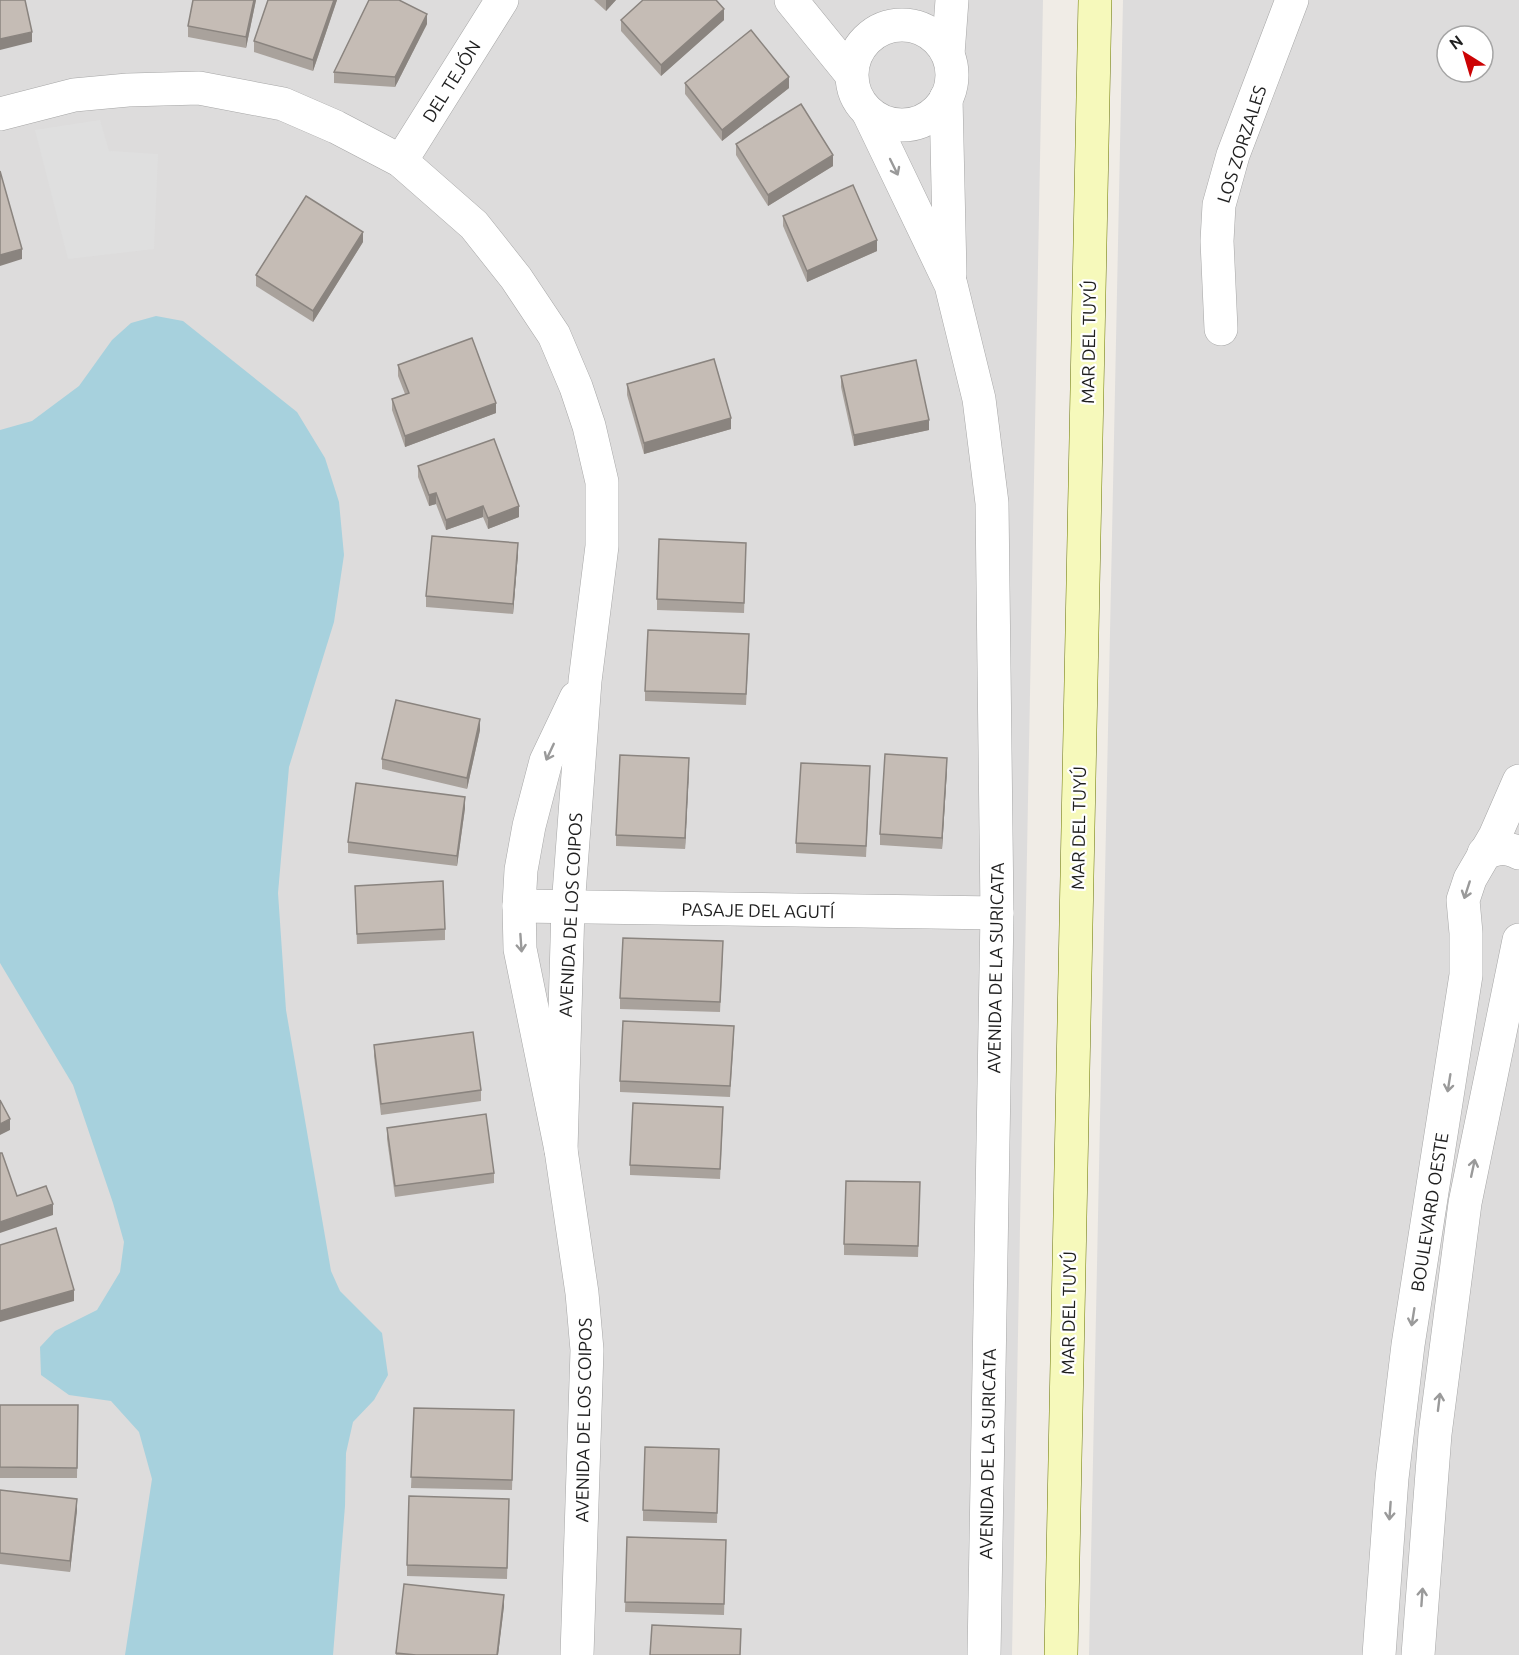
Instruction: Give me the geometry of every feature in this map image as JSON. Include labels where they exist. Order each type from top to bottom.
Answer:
[{"type":"street","name":"DEL TEJÓN","points":[[401,161],[502,0]]},
{"type":"street","points":[[790,0],[851,74]]},
{"type":"street","points":[[914,27],[941,0]]},
{"type":"street","name":"AVENIDA DE LA SURICATA","points":[[951,285],[946,98],[951,84],[952,69],[948,54],[952,0]]},
{"type":"street","name":"MAR DEL TUYÚ","points":[[1061,1655],[1095,0]]},
{"type":"street","name":"LOS ZORZALES","points":[[1221,329],[1217,241],[1219,205],[1233,154],[1292,0]]},
{"type":"street","points":[[851,74],[860,46],[871,35],[884,28],[899,25],[928,32],[948,54]]},
{"type":"street","points":[[812,26],[838,33],[871,35]]},
{"type":"street","name":"AVENIDA DE LA SURICATA","points":[[851,74],[853,90],[859,103],[869,114],[951,285],[980,399],[993,503],[997,913],[984,1655]]},
{"type":"street","name":"AVENIDA DE LOS COIPOS","points":[[0,114],[74,95],[128,90],[199,88],[283,104],[336,127],[401,161],[474,225],[516,278],[554,335],[576,387],[589,426],[602,482],[602,546],[585,681],[568,907],[561,1150]]},
{"type":"street","points":[[869,114],[882,122],[897,126],[912,125],[926,120],[938,110],[946,98]]},
{"type":"street","name":"AVENIDA DE LOS COIPOS","points":[[577,1655],[587,1350],[582,1293],[561,1150],[520,949],[519,906],[521,870],[529,826],[546,761],[585,681]]},
{"type":"street","name":"BOULEVARD OESTE","points":[[1379,1655],[1394,1467],[1408,1346],[1466,975],[1463,900],[1470,879],[1495,836],[1519,781]]},
{"type":"street","points":[[1484,853],[1508,848],[1519,853]]},
{"type":"street","name":"PASAJE DEL AGUTÍ","points":[[519,906],[997,913]]},
{"type":"street","points":[[1466,933],[1479,940],[1495,942],[1519,929]]},
{"type":"street","name":"BOULEVARD OESTE","points":[[1418,1655],[1435,1434],[1465,1203],[1519,940]]},
{"type":"street","points":[[1431,1198],[1465,1203]]},
{"type":"shaded area","points":[[0,0],[1043,0],[1012,1655],[0,1655]]},
{"type":"shaded area","points":[[1123,0],[1519,0],[1519,1655],[1089,1655]]},
{"type":"shaded area","points":[[100,120],[109,151],[158,154],[154,249],[68,259],[35,130]]},
{"type":"water","points":[[156,316],[183,321],[297,412],[325,458],[339,502],[344,555],[334,622],[289,767],[278,893],[286,1010],[331,1271],[340,1291],[382,1333],[388,1375],[374,1400],[353,1422],[346,1453],[345,1506],[333,1655],[125,1655],[152,1479],[139,1432],[111,1401],[69,1395],[41,1375],[40,1347],[55,1331],[97,1310],[120,1272],[124,1242],[73,1085],[0,963],[0,430],[32,421],[79,386],[112,340],[131,323]]},
{"type":"building","points":[[0,0],[25,0],[32,32],[0,39]]},
{"type":"building","points":[[193,0],[254,0],[246,37],[188,26]]},
{"type":"building","points":[[268,0],[334,0],[313,60],[254,41]]},
{"type":"building","points":[[369,0],[399,0],[427,14],[395,77],[334,72]]},
{"type":"building","points":[[643,0],[716,0],[724,9],[661,65],[621,20]]},
{"type":"building","points":[[751,30],[789,77],[722,130],[685,83]]},
{"type":"building","points":[[801,104],[833,155],[768,195],[736,144]]},
{"type":"building","points":[[0,171],[22,249],[0,255]]},
{"type":"building","points":[[853,185],[877,240],[807,271],[783,216]]},
{"type":"building","points":[[306,196],[363,232],[313,311],[256,275]]},
{"type":"building","points":[[472,338],[496,403],[405,436],[392,399],[409,393],[398,365]]},
{"type":"building","points":[[714,359],[731,418],[644,443],[627,384]]},
{"type":"building","points":[[916,360],[929,420],[854,435],[841,376]]},
{"type":"building","points":[[494,439],[519,506],[488,518],[483,506],[446,520],[436,493],[429,495],[418,466]]},
{"type":"building","points":[[432,536],[518,543],[513,604],[426,596]]},
{"type":"building","points":[[659,539],[746,543],[744,603],[657,599]]},
{"type":"building","points":[[648,630],[749,634],[746,694],[645,691]]},
{"type":"building","points":[[396,700],[480,719],[467,778],[382,759]]},
{"type":"building","points":[[885,754],[947,758],[942,838],[880,834]]},
{"type":"building","points":[[620,755],[689,758],[685,838],[616,835]]},
{"type":"building","points":[[801,763],[870,766],[866,846],[796,843]]},
{"type":"building","points":[[356,783],[465,797],[457,856],[348,842]]},
{"type":"building","points":[[443,881],[445,929],[357,934],[355,886]]},
{"type":"building","points":[[623,938],[723,941],[720,1002],[620,998]]},
{"type":"building","points":[[623,1021],[734,1026],[730,1086],[620,1081]]},
{"type":"building","points":[[473,1032],[481,1090],[381,1104],[374,1045]]},
{"type":"building","points":[[0,1100],[10,1119],[0,1124]]},
{"type":"building","points":[[633,1103],[723,1107],[720,1169],[630,1165]]},
{"type":"building","points":[[486,1114],[494,1173],[395,1186],[387,1128]]},
{"type":"building","points":[[0,1153],[2,1153],[17,1196],[46,1186],[53,1204],[0,1222]]},
{"type":"building","points":[[846,1181],[920,1182],[918,1246],[844,1244]]},
{"type":"building","points":[[56,1228],[74,1290],[0,1311],[0,1245]]},
{"type":"building","points":[[0,1405],[78,1405],[77,1468],[0,1467]]},
{"type":"building","points":[[414,1408],[514,1410],[512,1480],[411,1477]]},
{"type":"building","points":[[645,1447],[719,1449],[717,1513],[643,1510]]},
{"type":"building","points":[[0,1490],[77,1499],[70,1561],[0,1553]]},
{"type":"building","points":[[409,1496],[509,1499],[507,1568],[407,1565]]},
{"type":"building","points":[[627,1537],[726,1540],[724,1604],[625,1602]]},
{"type":"building","points":[[404,1584],[504,1595],[497,1655],[396,1653]]},
{"type":"building","points":[[652,1625],[741,1629],[740,1655],[650,1655]]}]
